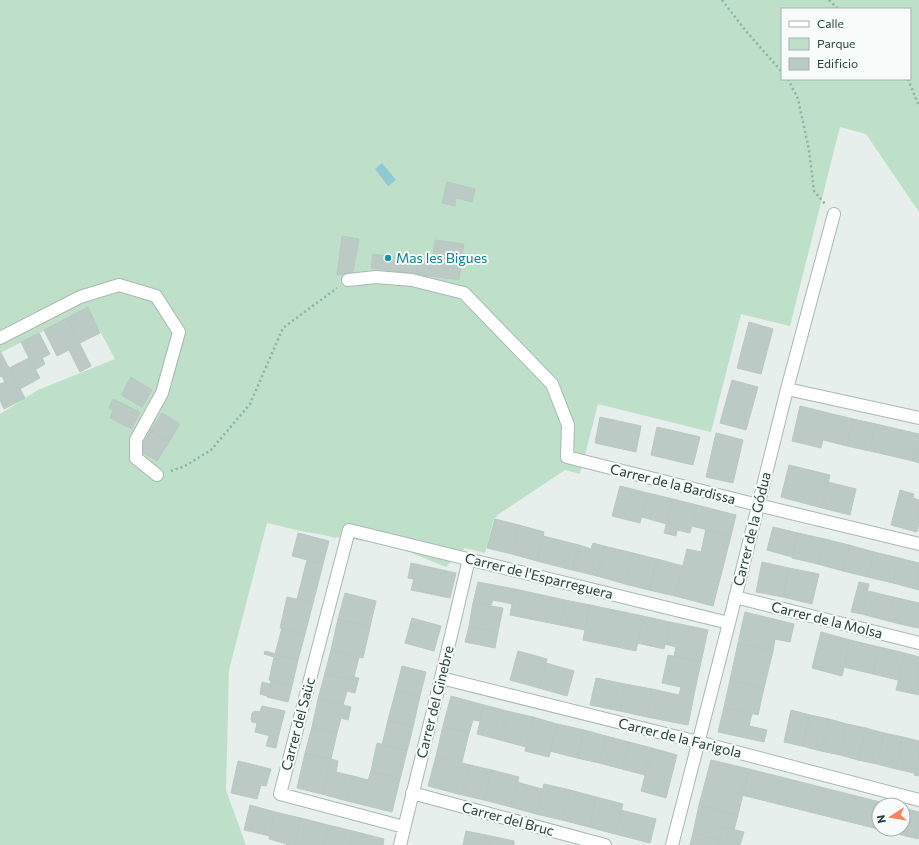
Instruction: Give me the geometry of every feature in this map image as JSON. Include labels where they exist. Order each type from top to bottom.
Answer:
[{"type":"street","name":"Carrer de la Gódua","points":[[672,845],[787,389],[834,214]]},
{"type":"street","name":"Carrer de la Bardissa","points":[[348,280],[376,277],[412,280],[464,293],[552,384],[568,425],[567,457],[919,544]]},
{"type":"street","points":[[0,338],[80,297],[119,285],[156,296],[179,332],[162,393],[136,440],[136,458],[157,475]]},
{"type":"street","points":[[787,389],[919,418]]},
{"type":"street","name":"Carrer de l'Esparreguera","points":[[349,530],[729,623]]},
{"type":"street","name":"Carrer del Saüc","points":[[349,530],[280,794],[404,827]]},
{"type":"street","name":"Carrer del Ginebre","points":[[400,845],[469,559]]},
{"type":"street","name":"Carrer de la Molsa","points":[[735,597],[919,643]]},
{"type":"street","name":"Carrer de la Farigola","points":[[441,678],[698,742],[919,800]]},
{"type":"street","name":"Carrer del Bruc","points":[[412,793],[605,845]]},
{"type":"path","points":[[722,0],[745,30],[781,71]]},
{"type":"path","points":[[829,0],[837,8]]},
{"type":"path","points":[[789,80],[798,98],[809,150],[814,191],[834,214]]},
{"type":"path","points":[[908,80],[919,106]]},
{"type":"path","points":[[157,475],[185,466],[211,450],[250,404],[283,328],[348,280]]},
{"type":"green space","points":[[0,0],[919,0],[919,212],[866,134],[840,127],[790,326],[741,314],[711,432],[598,404],[580,474],[565,470],[499,514],[494,519],[485,553],[465,548],[446,567],[392,545],[336,538],[267,523],[229,670],[226,790],[246,845],[0,845],[0,414],[38,390],[115,359],[88,309],[0,353]]},
{"type":"water","points":[[382,163],[396,180],[388,186],[375,169]]},
{"type":"building","points":[[447,182],[475,189],[472,202],[456,198],[455,206],[442,203]]},
{"type":"building","points":[[342,236],[359,239],[353,272],[337,275]]},
{"type":"building","name":"Mas les Bigues","points":[[435,240],[464,244],[459,280],[371,268],[373,254],[432,262]]},
{"type":"building","points":[[88,307],[100,333],[80,343],[67,318]]},
{"type":"building","points":[[67,318],[91,366],[80,372],[69,350],[57,356],[44,330]]},
{"type":"building","points":[[749,322],[773,329],[761,374],[737,368]]},
{"type":"building","points":[[39,333],[50,354],[42,358],[45,364],[35,370],[21,342]]},
{"type":"building","points":[[0,351],[25,398],[4,409],[0,400],[0,384],[5,382],[2,376],[0,377]]},
{"type":"building","points":[[29,358],[40,378],[20,389],[9,368]]},
{"type":"building","points":[[131,377],[152,390],[142,407],[121,395]]},
{"type":"building","points":[[732,380],[758,387],[746,430],[720,423]]},
{"type":"building","points":[[113,399],[140,412],[132,429],[110,418],[113,410],[109,408]]},
{"type":"building","points":[[800,406],[853,419],[847,446],[823,440],[821,448],[792,441]]},
{"type":"building","points":[[162,413],[180,424],[169,442],[150,431]]},
{"type":"building","points":[[600,417],[641,426],[636,452],[595,443]]},
{"type":"building","points":[[853,419],[876,424],[870,451],[847,446]]},
{"type":"building","points":[[876,424],[919,434],[913,461],[870,451]]},
{"type":"building","points":[[657,427],[700,437],[693,465],[651,455]]},
{"type":"building","points":[[150,431],[169,442],[157,461],[139,450]]},
{"type":"building","points":[[716,433],[743,440],[733,483],[706,477]]},
{"type":"building","points":[[919,438],[919,463],[913,461]]},
{"type":"building","points":[[789,465],[830,475],[822,508],[781,497]]},
{"type":"building","points":[[828,482],[856,489],[850,515],[822,508]]},
{"type":"building","points":[[620,486],[648,493],[640,523],[612,516]]},
{"type":"building","points":[[900,490],[914,494],[913,498],[919,500],[919,523],[917,532],[891,525]]},
{"type":"building","points":[[648,493],[673,499],[666,524],[642,517]]},
{"type":"building","points":[[673,499],[697,505],[690,533],[677,530],[676,536],[664,533]]},
{"type":"building","points":[[697,505],[736,515],[731,536],[692,526]]},
{"type":"building","points":[[495,519],[519,525],[512,554],[487,548]]},
{"type":"building","points":[[519,525],[544,532],[537,561],[512,554]]},
{"type":"building","points":[[773,527],[798,533],[792,557],[767,550]]},
{"type":"building","points":[[706,529],[731,536],[713,606],[675,596],[687,549],[701,552]]},
{"type":"building","points":[[298,533],[329,541],[323,564],[292,556]]},
{"type":"building","points":[[798,533],[825,539],[818,564],[792,558]]},
{"type":"building","points":[[543,536],[579,545],[572,570],[537,561]]},
{"type":"building","points":[[825,539],[849,545],[843,571],[818,564]]},
{"type":"building","points":[[593,543],[604,546],[597,576],[572,570],[579,545],[591,549]]},
{"type":"building","points":[[849,545],[874,552],[868,577],[843,571]]},
{"type":"building","points":[[604,546],[633,553],[625,584],[597,576]]},
{"type":"building","points":[[874,552],[899,558],[893,583],[868,577]]},
{"type":"building","points":[[633,553],[657,559],[649,590],[625,584]]},
{"type":"building","points":[[899,558],[919,563],[919,590],[893,583]]},
{"type":"building","points":[[657,559],[683,566],[675,596],[649,590]]},
{"type":"building","points":[[307,560],[323,564],[313,603],[297,599]]},
{"type":"building","points":[[762,562],[789,568],[783,597],[756,592]]},
{"type":"building","points":[[411,563],[456,573],[450,598],[411,590],[414,579],[408,578]]},
{"type":"building","points":[[789,568],[819,574],[812,604],[783,597]]},
{"type":"building","points":[[478,582],[515,589],[512,604],[493,600],[491,605],[473,603]]},
{"type":"building","points":[[859,582],[869,584],[862,614],[851,612]]},
{"type":"building","points":[[515,589],[565,600],[560,625],[510,615]]},
{"type":"building","points":[[868,591],[893,597],[888,621],[862,614]]},
{"type":"building","points":[[345,593],[376,601],[370,627],[338,619]]},
{"type":"building","points":[[287,597],[313,603],[305,634],[280,628]]},
{"type":"building","points":[[893,597],[919,603],[913,627],[888,621]]},
{"type":"building","points":[[565,600],[590,605],[585,630],[560,625]]},
{"type":"building","points":[[473,603],[503,608],[498,632],[469,626]]},
{"type":"building","points":[[919,603],[919,628],[913,627]]},
{"type":"building","points":[[590,605],[643,616],[636,651],[583,640]]},
{"type":"building","points":[[745,612],[794,624],[790,642],[775,639],[773,651],[738,643]]},
{"type":"building","points":[[643,616],[670,622],[664,649],[637,643]]},
{"type":"building","points":[[412,618],[441,626],[434,651],[405,643]]},
{"type":"building","points":[[338,619],[370,627],[363,658],[331,650]]},
{"type":"building","points":[[670,622],[708,630],[701,662],[674,656],[676,647],[665,644]]},
{"type":"building","points":[[469,626],[498,632],[495,648],[465,642]]},
{"type":"building","points":[[282,628],[305,634],[298,660],[275,654]]},
{"type":"building","points":[[821,632],[850,640],[842,676],[812,668]]},
{"type":"building","points":[[850,640],[879,647],[873,674],[844,667]]},
{"type":"building","points":[[738,643],[773,651],[764,688],[730,680]]},
{"type":"building","points":[[879,647],[905,653],[898,680],[873,674]]},
{"type":"building","points":[[331,650],[359,657],[354,677],[359,678],[358,681],[325,673]]},
{"type":"building","points":[[265,651],[298,660],[292,686],[269,680],[274,657],[264,654]]},
{"type":"building","points":[[518,651],[547,659],[539,688],[510,680]]},
{"type":"building","points":[[905,653],[919,657],[919,695],[896,690]]},
{"type":"building","points":[[668,655],[701,662],[695,690],[662,683]]},
{"type":"building","points":[[546,663],[574,671],[567,696],[539,688]]},
{"type":"building","points":[[402,666],[426,672],[420,696],[396,690]]},
{"type":"building","points":[[325,673],[358,681],[355,693],[347,691],[343,705],[318,699]]},
{"type":"building","points":[[596,678],[625,684],[620,711],[590,705]]},
{"type":"building","points":[[271,680],[292,686],[288,702],[260,694],[262,682],[270,684]]},
{"type":"building","points":[[730,680],[764,688],[758,715],[724,707]]},
{"type":"building","points":[[625,684],[652,689],[647,717],[620,711]]},
{"type":"building","points":[[681,687],[695,690],[688,725],[647,717],[652,689],[679,695]]},
{"type":"building","points":[[396,690],[420,696],[413,727],[388,720]]},
{"type":"building","points":[[451,696],[484,705],[480,721],[473,720],[469,733],[443,726]]},
{"type":"building","points":[[318,699],[351,707],[348,720],[341,718],[337,733],[312,727]]},
{"type":"building","points":[[484,705],[507,711],[500,740],[477,734]]},
{"type":"building","points":[[262,706],[285,711],[278,738],[255,732],[257,723],[252,722],[252,713],[255,711],[260,712]]},
{"type":"building","points":[[724,707],[752,714],[749,726],[767,730],[764,742],[718,732]]},
{"type":"building","points":[[791,710],[810,715],[802,746],[784,742]]},
{"type":"building","points":[[507,711],[533,717],[526,747],[500,740]]},
{"type":"building","points":[[810,715],[829,719],[821,751],[802,746]]},
{"type":"building","points":[[533,717],[557,724],[549,757],[525,751]]},
{"type":"building","points":[[829,719],[847,724],[840,755],[821,751]]},
{"type":"building","points":[[388,720],[413,727],[407,751],[382,745]]},
{"type":"building","points":[[557,724],[584,730],[577,758],[550,751]]},
{"type":"building","points":[[847,724],[866,728],[858,760],[840,755]]},
{"type":"building","points":[[443,726],[469,733],[462,762],[436,756]]},
{"type":"building","points":[[312,727],[337,733],[331,759],[305,753]]},
{"type":"building","points":[[866,728],[884,733],[877,764],[858,760]]},
{"type":"building","points":[[584,730],[606,736],[599,763],[577,758]]},
{"type":"building","points":[[884,733],[903,737],[896,769],[877,764]]},
{"type":"building","points":[[269,736],[278,738],[276,748],[266,746]]},
{"type":"building","points":[[606,736],[629,742],[622,769],[599,763]]},
{"type":"building","points":[[903,737],[919,741],[919,754],[914,773],[896,769]]},
{"type":"building","points":[[629,742],[652,748],[645,775],[622,769]]},
{"type":"building","points":[[377,743],[407,751],[400,779],[371,771]]},
{"type":"building","points":[[652,748],[677,755],[666,798],[641,791]]},
{"type":"building","points":[[305,753],[331,759],[322,794],[297,788]]},
{"type":"building","points":[[919,754],[919,776],[914,775]]},
{"type":"building","points":[[436,756],[470,765],[462,795],[428,786]]},
{"type":"building","points":[[331,759],[338,761],[336,772],[353,776],[347,801],[322,794]]},
{"type":"building","points":[[711,760],[749,769],[738,815],[699,805]]},
{"type":"building","points":[[238,761],[271,769],[266,786],[261,785],[257,799],[231,793]]},
{"type":"building","points":[[470,765],[492,770],[484,800],[462,795]]},
{"type":"building","points":[[749,769],[871,800],[871,827],[742,795]]},
{"type":"building","points":[[492,770],[519,777],[511,807],[484,800]]},
{"type":"building","points":[[371,771],[400,779],[392,812],[347,801],[353,776],[368,780]]},
{"type":"building","points":[[517,782],[542,789],[536,814],[511,807]]},
{"type":"building","points":[[544,784],[570,790],[562,820],[536,814]]},
{"type":"building","points":[[570,790],[596,797],[589,827],[562,820]]},
{"type":"building","points":[[596,797],[623,804],[615,834],[589,827]]},
{"type":"building","points":[[250,805],[275,812],[270,836],[244,830]]},
{"type":"building","points":[[699,805],[738,815],[734,830],[722,827],[719,840],[693,833]]},
{"type":"building","points":[[621,810],[656,819],[650,843],[615,834]]},
{"type":"building","points":[[911,810],[919,812],[918,839],[910,837]]},
{"type":"building","points":[[275,812],[301,818],[295,845],[286,845],[287,844],[269,839]]},
{"type":"building","points":[[301,818],[328,825],[323,845],[295,845]]},
{"type":"building","points":[[328,825],[353,831],[350,845],[323,845]]},
{"type":"building","points":[[722,827],[744,832],[740,845],[718,845]]},
{"type":"building","points":[[353,831],[384,839],[383,845],[350,845]]},
{"type":"building","points":[[466,831],[491,836],[489,845],[463,845]]},
{"type":"building","points":[[693,833],[719,840],[718,845],[690,845]]},
{"type":"building","points":[[491,836],[514,841],[514,845],[489,845]]},
{"type":"place","name":"Mas les Bigues","points":[[388,258]]}]
